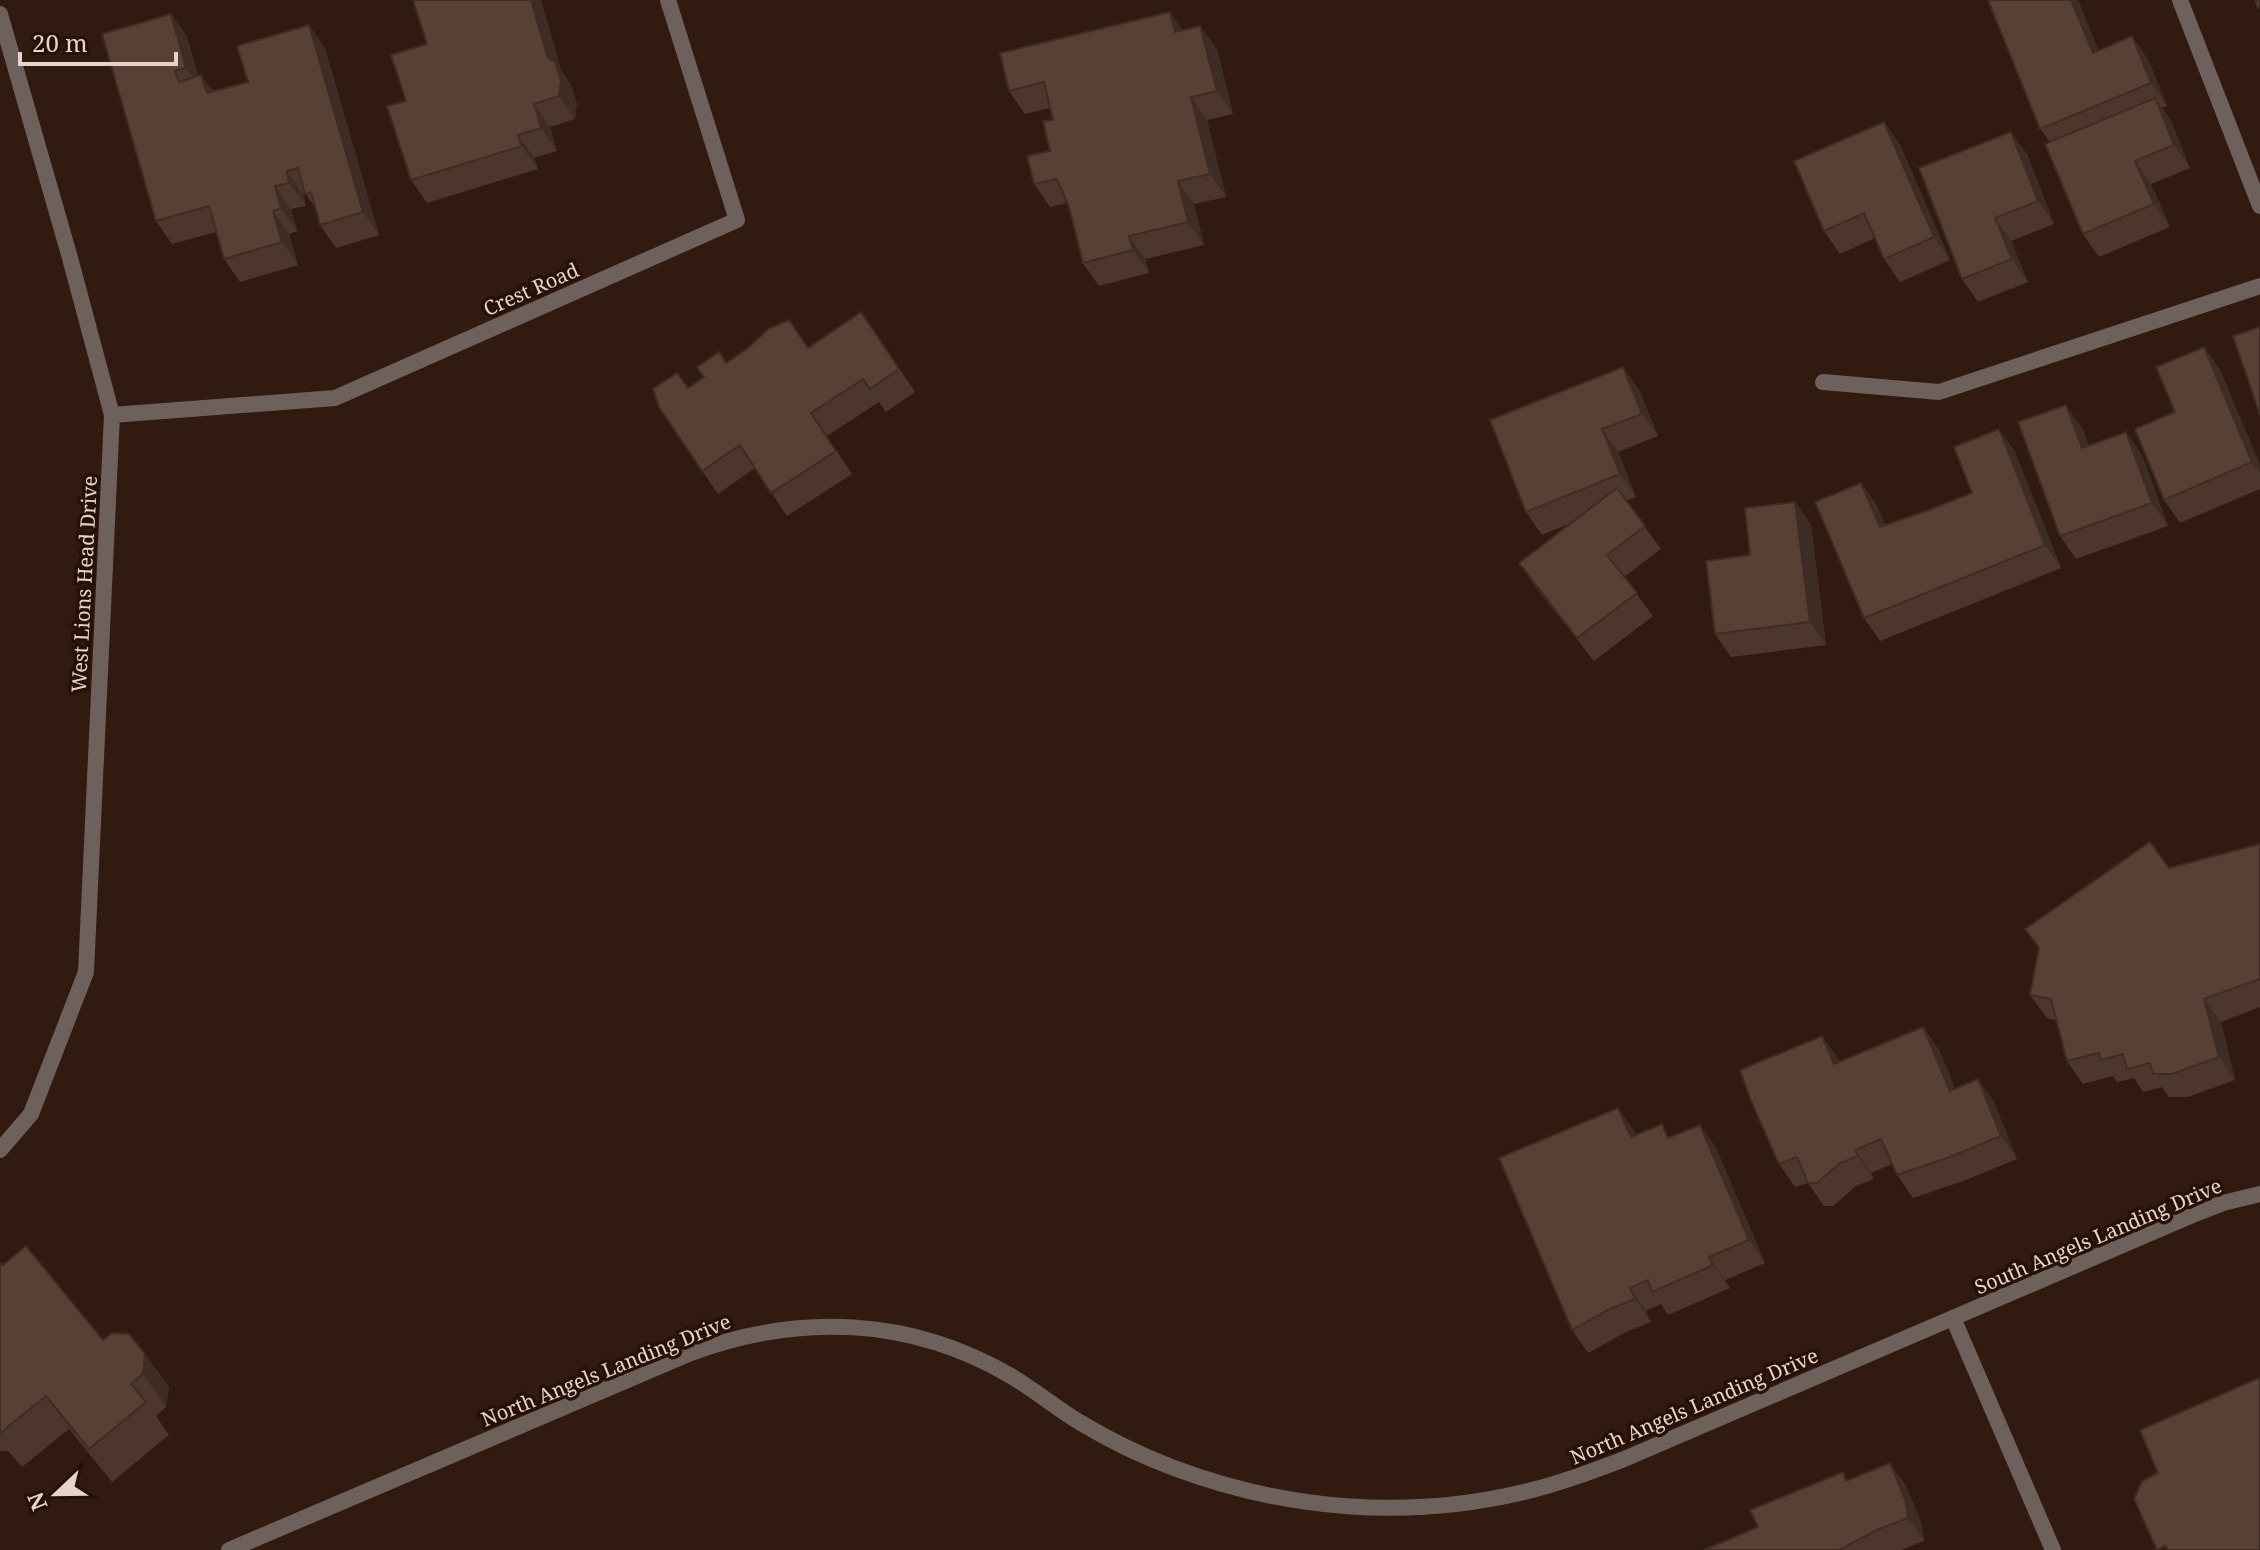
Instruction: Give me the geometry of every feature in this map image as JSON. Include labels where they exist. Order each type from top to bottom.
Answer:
[{"type":"street","name":"Crest Road","points":[[112,415],[335,398],[737,220],[668,0]]},
{"type":"street","points":[[2180,0],[2260,206]]},
{"type":"street","name":"West Lions Head Drive","points":[[0,14],[112,415],[86,972],[31,1114],[0,1150]]},
{"type":"street","points":[[1823,382],[1939,392],[2260,286]]},
{"type":"street","name":"South Angels Landing Drive","points":[[1953,1318],[2195,1214],[2260,1194]]},
{"type":"street","points":[[1953,1318],[2053,1550]]},
{"type":"street","name":"North Angels Landing Drive","points":[[229,1550],[691,1353],[778,1329],[870,1328],[900,1333],[958,1351],[1013,1377],[1081,1423],[1125,1447],[1221,1484],[1271,1497],[1321,1505],[1424,1508],[1512,1495],[1574,1478],[1953,1318]]},
{"type":"building","points":[[413,0],[531,0],[548,58],[555,62],[561,81],[559,96],[534,104],[541,128],[518,135],[522,146],[411,180],[387,106],[406,101],[391,55],[427,44]]},
{"type":"building","points":[[1988,0],[2071,0],[2093,53],[2132,36],[2151,83],[2040,129]]},
{"type":"building","points":[[1170,12],[1175,32],[1200,26],[1217,91],[1191,97],[1210,174],[1178,181],[1188,222],[1129,236],[1133,250],[1083,263],[1069,207],[1057,179],[1034,184],[1027,156],[1050,151],[1043,121],[1053,120],[1044,82],[1009,91],[1000,53]]},
{"type":"building","points":[[171,14],[186,68],[175,71],[179,82],[201,75],[207,93],[248,82],[237,46],[309,25],[363,212],[320,225],[311,192],[305,194],[298,168],[287,171],[289,183],[275,186],[281,208],[273,211],[282,242],[224,259],[209,206],[156,221],[102,34]]},
{"type":"building","points":[[2155,98],[2174,145],[2135,161],[2154,204],[2083,234],[2045,144]]},
{"type":"building","points":[[1884,122],[1934,237],[1884,259],[1864,213],[1824,231],[1794,161]]},
{"type":"building","points":[[2011,132],[2038,201],[1995,218],[2012,259],[1962,279],[1919,168]]},
{"type":"building","points":[[861,312],[899,369],[870,389],[863,379],[811,413],[836,451],[771,493],[740,445],[702,471],[659,407],[653,389],[677,373],[688,388],[704,377],[697,367],[719,352],[726,363],[768,329],[789,320],[808,348]]},
{"type":"building","points":[[2260,327],[2260,415],[2233,336]]},
{"type":"building","points":[[2204,347],[2252,462],[2164,500],[2135,429],[2175,412],[2156,367]]},
{"type":"building","points":[[1623,367],[1642,414],[1602,429],[1620,474],[1526,512],[1490,420]]},
{"type":"building","points":[[2066,405],[2082,448],[2126,432],[2152,503],[2060,536],[2018,422]]},
{"type":"building","points":[[1999,429],[2045,545],[1864,618],[1815,502],[1861,483],[1880,527],[1972,493],[1954,447]]},
{"type":"building","points":[[1617,488],[1645,526],[1607,555],[1637,593],[1577,638],[1519,563]]},
{"type":"building","points":[[1795,502],[1810,622],[1715,634],[1706,561],[1750,555],[1745,508]]},
{"type":"building","points":[[2150,842],[2169,868],[2260,844],[2260,979],[2204,999],[2219,1057],[2172,1074],[2153,1074],[2150,1063],[2127,1069],[2123,1054],[2101,1060],[2099,1053],[2067,1061],[2051,999],[2030,995],[2039,947],[2025,929]]},
{"type":"building","points":[[1923,1027],[1950,1091],[1978,1079],[2001,1136],[1897,1175],[1881,1139],[1855,1150],[1858,1156],[1840,1163],[1817,1183],[1808,1183],[1797,1157],[1779,1164],[1740,1070],[1822,1036],[1834,1064]]},
{"type":"building","points":[[1618,1108],[1631,1137],[1662,1124],[1668,1138],[1700,1125],[1749,1240],[1709,1257],[1713,1265],[1652,1292],[1648,1280],[1630,1288],[1635,1299],[1572,1330],[1499,1158]]},
{"type":"building","points":[[26,1246],[103,1340],[112,1333],[129,1334],[145,1354],[143,1374],[131,1384],[146,1402],[89,1449],[46,1396],[0,1433],[0,1263],[3,1265]]},
{"type":"building","points":[[2259,1378],[2260,1550],[2168,1550],[2165,1546],[2157,1550],[2134,1499],[2142,1481],[2158,1473],[2140,1430]]},
{"type":"building","points":[[1890,1463],[1905,1499],[1908,1518],[1839,1550],[1704,1550],[1758,1527],[1750,1510],[1843,1472],[1846,1481]]}]
